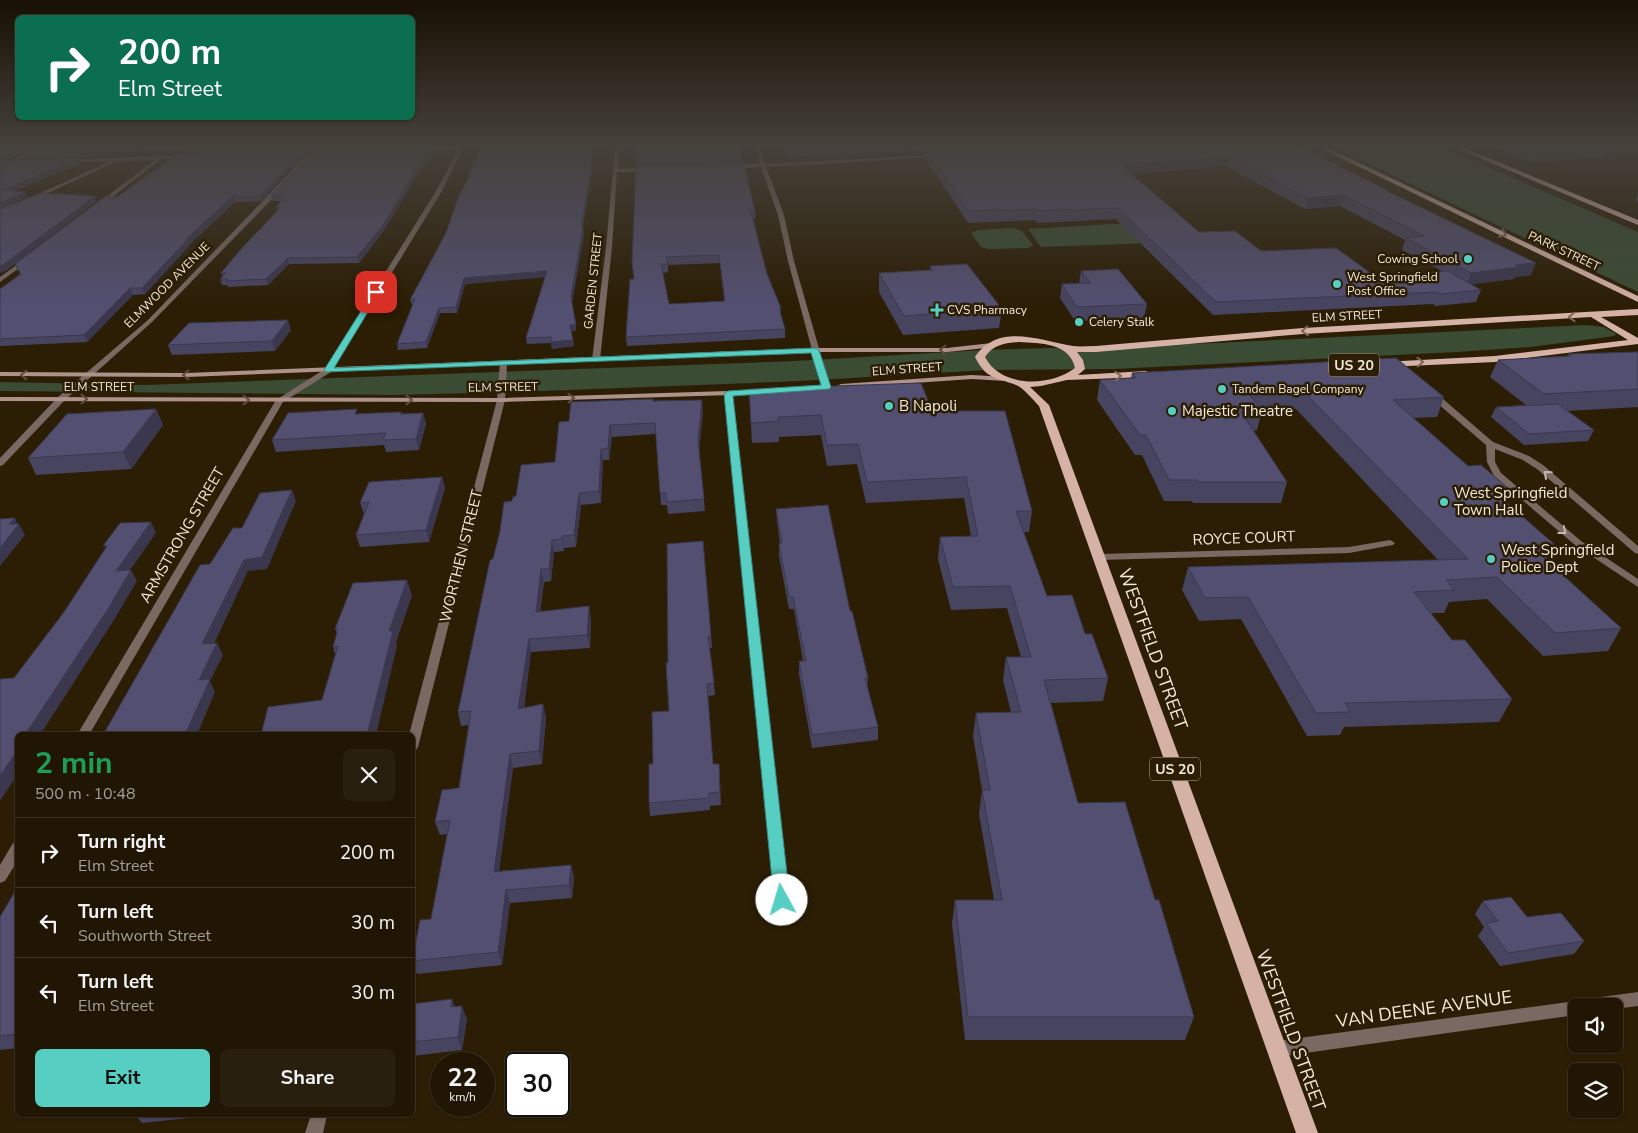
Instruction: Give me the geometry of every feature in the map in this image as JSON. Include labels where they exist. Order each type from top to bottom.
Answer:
[{"type":"main road","name":"PARK STREET","points":[[1427,198],[1638,299]]},
{"type":"main road","points":[[1578,198],[1638,223]]},
{"type":"main road","name":"ELM STREET","points":[[1059,346],[1076,349],[1096,349],[1312,330],[1594,316],[1638,312]]},
{"type":"main road","points":[[1594,316],[1638,341]]},
{"type":"main road","points":[[992,345],[1019,339],[1035,340],[1059,346],[1075,354],[1080,362],[1080,369],[1048,393],[1044,405]]},
{"type":"main road","name":"US 20","points":[[1379,364],[1495,359],[1638,341]]},
{"type":"main road","name":"ELM STREET","points":[[0,374],[90,375],[328,370],[815,350],[947,350],[992,345]]},
{"type":"main road","name":"US 20","points":[[992,345],[983,350],[980,357],[981,364],[987,370],[1020,383]]},
{"type":"main road","points":[[1495,359],[1620,354]]},
{"type":"main road","points":[[1020,383],[1048,384],[1066,379],[1156,374]]},
{"type":"main road","name":"ELM STREET","points":[[816,388],[972,377],[1006,379]]},
{"type":"main road","name":"WESTFIELD STREET","points":[[1020,383],[1044,405],[1307,1133]]},
{"type":"main road","name":"ELM STREET","points":[[0,399],[501,400],[728,394],[767,391]]},
{"type":"street","points":[[26,201],[33,198]]},
{"type":"street","points":[[97,207],[109,198]]},
{"type":"street","name":"ELMWOOD AVENUE","points":[[90,375],[150,320],[270,198]]},
{"type":"street","points":[[328,370],[435,198]]},
{"type":"street","name":"GARDEN STREET","points":[[596,360],[612,198]]},
{"type":"street","points":[[775,198],[781,215],[826,387]]},
{"type":"street","points":[[0,280],[31,258]]},
{"type":"street","points":[[1396,363],[1409,374]]},
{"type":"street","name":"WORTHEN STREET","points":[[415,735],[501,400],[503,364]]},
{"type":"street","name":"ARMSTRONG STREET","points":[[85,732],[280,400],[328,370]]},
{"type":"street","points":[[0,464],[61,399],[90,375]]},
{"type":"street","points":[[1424,387],[1490,444],[1533,462],[1638,551]]},
{"type":"street","points":[[728,394],[782,900]]},
{"type":"street","points":[[1490,444],[1491,462],[1497,474],[1578,543],[1638,584]]},
{"type":"street","name":"ROYCE COURT","points":[[1099,557],[1349,550],[1390,543]]},
{"type":"street","points":[[0,877],[15,852]]},
{"type":"street","points":[[1623,1001],[1638,999]]},
{"type":"street","name":"VAN DEENE AVENUE","points":[[1277,1049],[1568,1009]]},
{"type":"street","points":[[314,1133],[318,1117]]},
{"type":"green space","points":[[1440,198],[1559,198],[1638,232],[1638,292]]},
{"type":"green space","points":[[1183,220],[1207,241],[1041,247],[1028,229]]},
{"type":"green space","points":[[1013,228],[1021,230],[1033,245],[1029,248],[989,249],[981,247],[971,233],[978,230]]},
{"type":"green space","points":[[1586,325],[1604,327],[1616,334],[1614,336],[1531,347],[1457,352],[1113,369],[987,370],[800,381],[543,391],[396,395],[0,391],[0,382],[145,385],[795,361],[983,350],[1216,343]]},
{"type":"building","points":[[0,198],[12,198],[0,203]]},
{"type":"building","points":[[29,198],[92,198],[0,266],[0,209]]},
{"type":"building","points":[[103,198],[231,198],[186,239],[188,239],[142,288],[130,288],[84,335],[0,339],[0,289],[21,274],[15,264]]},
{"type":"building","points":[[283,198],[399,198],[382,227],[357,257],[288,258],[266,279],[226,281],[228,279],[220,279],[226,273],[221,273],[241,249],[281,207],[276,207]]},
{"type":"building","points":[[458,198],[586,198],[571,297],[576,325],[570,325],[573,340],[551,342],[551,337],[526,338],[547,271],[464,278],[456,307],[439,308],[426,342],[397,344],[415,299],[410,300],[446,233]]},
{"type":"building","points":[[635,198],[752,198],[755,212],[751,212],[767,274],[781,308],[779,308],[785,329],[626,337],[630,279],[634,279],[632,262]],"holes":[[[719,255],[725,301],[669,304],[661,264],[668,264],[666,257]]]},
{"type":"building","points":[[960,198],[1159,198],[1199,232],[1235,231],[1261,251],[1336,248],[1376,277],[1448,271],[1481,290],[1440,294],[1437,292],[1216,302],[1118,208],[969,211]]},
{"type":"building","points":[[1349,198],[1401,198],[1536,263],[1471,273],[1406,238],[1424,236]]},
{"type":"building","points":[[967,264],[1002,309],[904,316],[879,273],[933,270],[930,266]]},
{"type":"building","points":[[1118,269],[1147,304],[1077,307],[1062,284],[1091,283],[1081,271]]},
{"type":"building","points":[[288,320],[272,341],[168,345],[189,323]]},
{"type":"building","points":[[1638,352],[1638,389],[1544,394],[1498,360],[1571,356],[1568,354]]},
{"type":"building","points":[[1396,358],[1444,397],[1393,400],[1468,466],[1481,465],[1509,489],[1493,491],[1554,544],[1530,545],[1621,628],[1555,633],[1497,577],[1446,580],[1454,590],[1414,592],[1452,640],[1465,640],[1512,699],[1345,703],[1350,712],[1316,713],[1248,597],[1205,598],[1188,567],[1468,559],[1302,390],[1247,392],[1262,410],[1241,412],[1287,482],[1199,482],[1197,480],[1169,480],[1146,435],[1140,435],[1100,380],[1136,378],[1132,373]]},
{"type":"building","points":[[921,383],[932,411],[1005,411],[1032,511],[1016,511],[1047,596],[1072,595],[1085,634],[1092,634],[1108,678],[1044,680],[1078,803],[1125,802],[1155,900],[1159,900],[1194,1017],[968,1017],[955,900],[1002,900],[982,790],[990,790],[976,713],[1021,712],[1006,657],[1031,657],[1010,586],[953,587],[940,537],[978,536],[966,477],[867,482],[858,444],[827,445],[821,415],[778,417],[779,421],[751,423],[749,389]]},
{"type":"building","points":[[653,399],[653,401],[702,400],[698,440],[704,499],[667,502],[666,493],[660,493],[655,423],[610,425],[608,448],[601,449],[599,491],[579,493],[574,535],[562,536],[562,539],[552,540],[549,569],[541,569],[536,612],[589,606],[587,635],[529,639],[518,709],[543,704],[539,751],[510,754],[494,872],[571,865],[569,885],[506,890],[498,952],[415,961],[415,946],[420,920],[431,919],[450,820],[435,822],[442,790],[459,788],[471,711],[458,712],[490,560],[493,559],[500,531],[504,502],[512,501],[513,497],[516,496],[521,465],[555,462],[559,422],[569,421],[571,402]]},
{"type":"building","points":[[1558,404],[1594,430],[1529,434],[1496,407]]},
{"type":"building","points":[[156,409],[123,452],[28,458],[67,414]]},
{"type":"building","points":[[357,409],[355,414],[423,413],[416,439],[383,440],[386,433],[272,440],[288,413]]},
{"type":"building","points":[[442,477],[426,530],[356,535],[369,502],[360,503],[369,482]]},
{"type":"building","points":[[292,490],[262,557],[244,560],[202,644],[217,643],[199,680],[210,679],[186,732],[105,732],[200,565],[210,564],[233,528],[242,528],[260,493]]},
{"type":"building","points":[[828,505],[850,611],[852,611],[868,678],[865,678],[878,727],[812,735],[799,661],[806,661],[793,597],[789,597],[779,544],[782,543],[776,509]]},
{"type":"building","points":[[15,518],[9,524],[19,524],[0,548],[0,519]]},
{"type":"building","points":[[151,522],[116,571],[131,570],[108,609],[27,732],[15,732],[15,754],[0,776],[0,679],[14,678],[64,612],[107,546],[103,546],[120,523]]},
{"type":"building","points":[[703,541],[711,636],[708,636],[714,683],[707,684],[713,764],[719,764],[720,792],[709,793],[709,798],[649,803],[649,764],[653,764],[652,712],[669,711],[666,663],[668,663],[667,544]]},
{"type":"building","points":[[407,580],[389,631],[393,631],[368,732],[262,732],[268,707],[322,700],[338,646],[333,647],[338,629],[335,629],[353,583]]},
{"type":"building","points":[[15,891],[15,1034],[0,1036],[0,917]]},
{"type":"building","points":[[1511,897],[1527,917],[1561,913],[1584,941],[1508,953],[1486,923],[1498,921],[1483,901]]},
{"type":"building","points":[[452,999],[451,1007],[462,1006],[458,1037],[415,1042],[415,1004]]},
{"type":"place","name":"Cowing School","points":[[1468,259]]},
{"type":"place","name":"West Springfield Post Office","points":[[1337,284]]},
{"type":"place","name":"CVS Pharmacy","points":[[937,310]]},
{"type":"place","name":"Celery Stalk","points":[[1079,322]]},
{"type":"place","name":"Tandem Bagel Company","points":[[1222,389]]},
{"type":"place","name":"B Napoli","points":[[889,406]]},
{"type":"place","name":"Majestic Theatre","points":[[1172,411]]},
{"type":"place","name":"West Springfield Town Hall","points":[[1444,502]]},
{"type":"place","name":"West Springfield Police Dept","points":[[1491,559]]},
{"type":"route","points":[[376,292],[328,370],[815,350],[826,387],[728,394],[782,900]]}]
